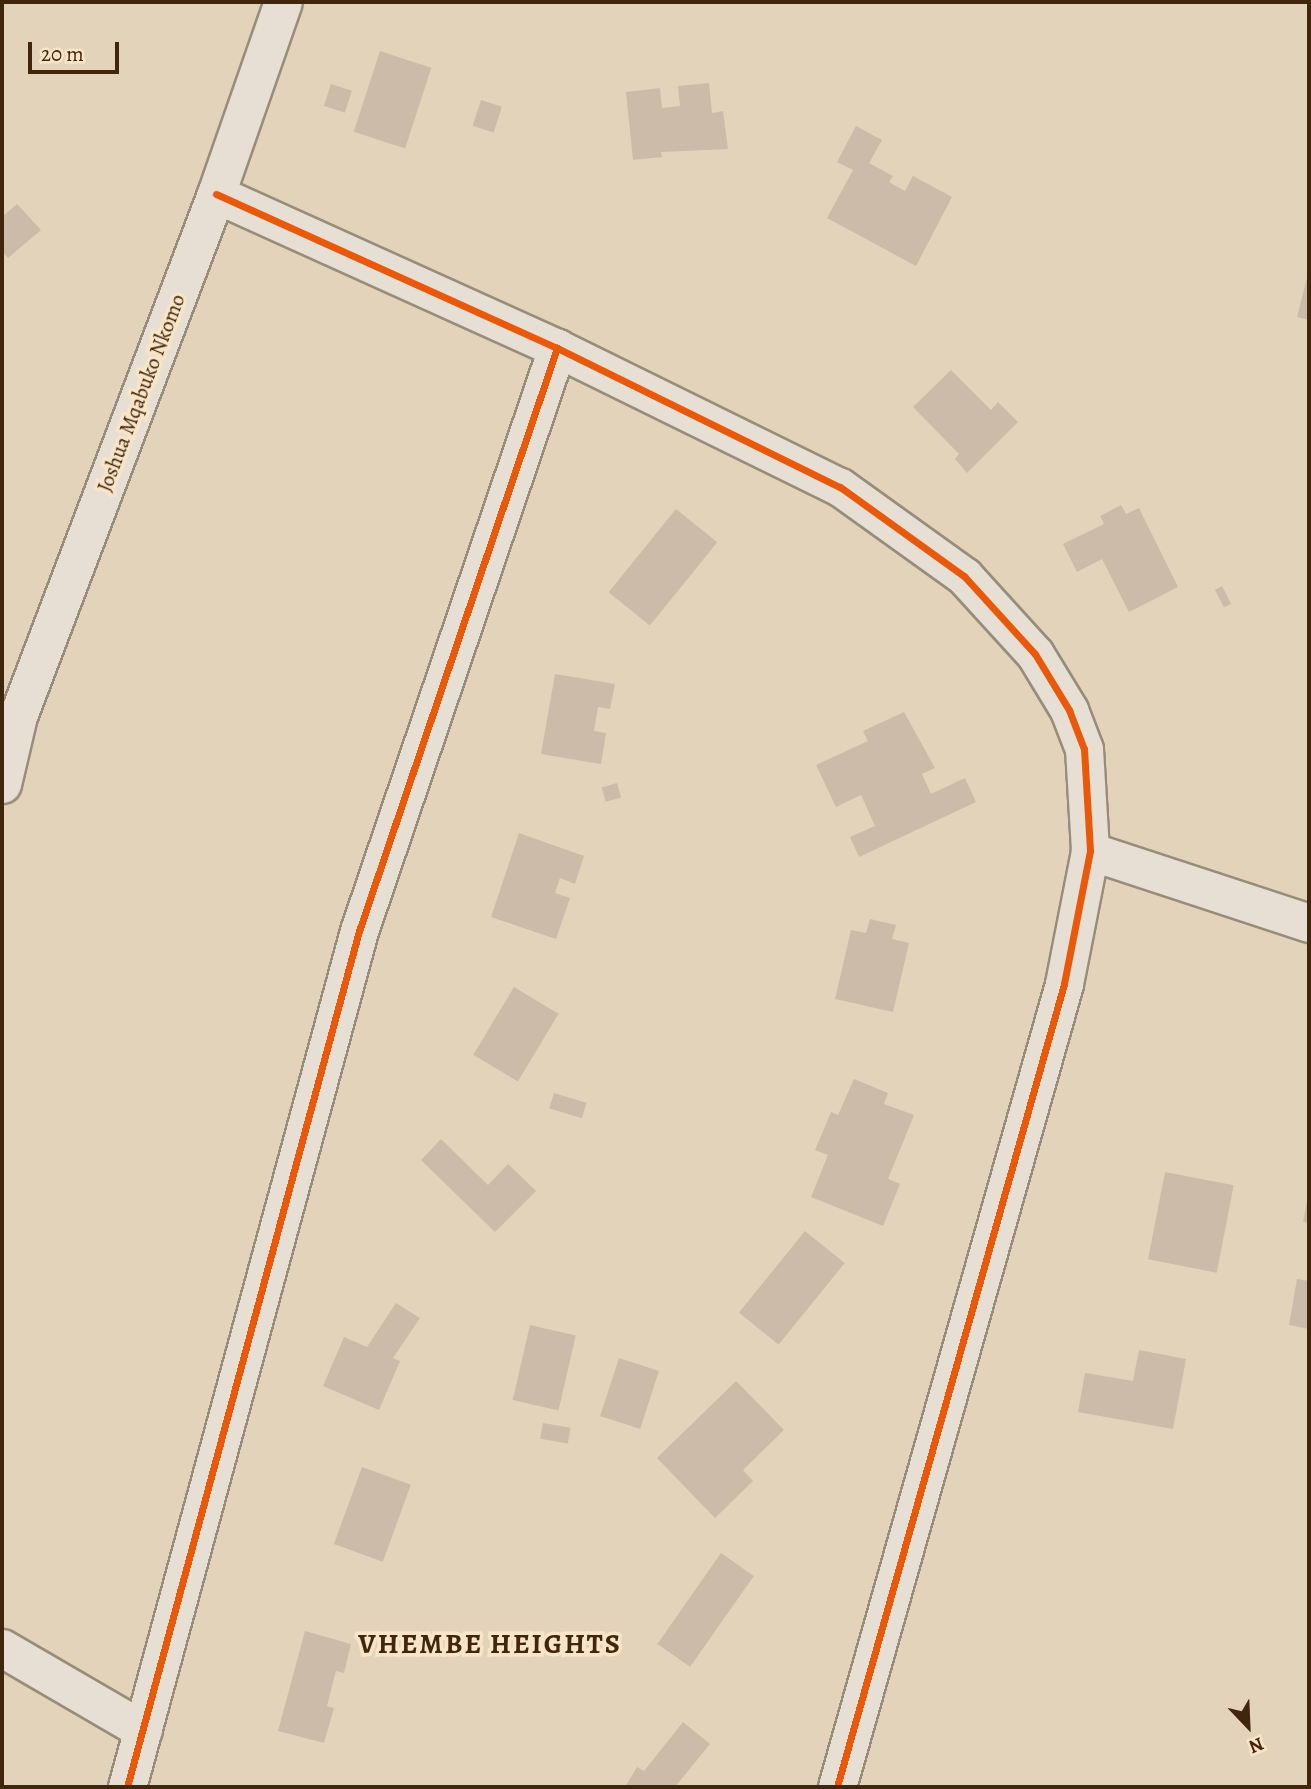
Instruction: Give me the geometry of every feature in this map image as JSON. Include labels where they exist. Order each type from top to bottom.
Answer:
[{"type":"street","name":"Joshua Mqabuko Nkomo","points":[[2,784],[18,716],[216,194],[283,2]]},
{"type":"street","points":[[216,194],[557,348],[840,487],[964,576],[1035,654],[1069,710],[1084,749],[1090,851],[1064,984],[836,1787]]},
{"type":"street","points":[[127,1787],[359,931],[557,348]]},
{"type":"street","points":[[1090,851],[1309,923]]},
{"type":"street","points":[[2,1648],[143,1730]]},
{"type":"building","points":[[380,51],[431,68],[405,149],[354,132]]},
{"type":"building","points":[[709,83],[712,113],[723,111],[728,149],[661,152],[662,157],[633,160],[626,92],[660,88],[662,108],[680,106],[678,86]]},
{"type":"building","points":[[331,84],[352,91],[345,113],[324,106]]},
{"type":"building","points":[[481,100],[502,107],[494,132],[473,126]]},
{"type":"building","points":[[856,126],[882,140],[869,163],[893,176],[889,182],[905,191],[913,176],[952,197],[916,266],[827,218],[853,170],[837,162]]},
{"type":"building","points":[[17,204],[41,230],[8,258],[2,251],[2,217]]},
{"type":"building","points":[[1309,274],[1309,320],[1297,317]]},
{"type":"building","points":[[951,370],[991,410],[998,402],[1018,422],[967,473],[955,459],[959,454],[913,407]]},
{"type":"building","points":[[1121,505],[1126,514],[1139,508],[1178,587],[1129,612],[1102,559],[1077,572],[1063,544],[1104,524],[1100,516]]},
{"type":"building","points":[[676,509],[717,542],[650,626],[609,592]]},
{"type":"building","points":[[1222,586],[1231,604],[1224,607],[1215,590]]},
{"type":"building","points":[[555,674],[615,684],[610,709],[598,707],[594,731],[606,733],[601,764],[541,754]]},
{"type":"building","points":[[904,712],[935,768],[922,774],[931,794],[965,778],[976,802],[859,857],[850,837],[875,826],[861,795],[836,807],[816,765],[868,741],[863,731]]},
{"type":"building","points":[[617,783],[621,797],[606,802],[602,787]]},
{"type":"building","points":[[519,833],[584,856],[575,884],[560,878],[555,893],[570,898],[556,939],[491,917]]},
{"type":"building","points":[[870,919],[896,925],[892,939],[909,943],[893,1012],[835,999],[851,930],[866,933]]},
{"type":"building","points":[[514,987],[559,1014],[518,1081],[473,1055]]},
{"type":"building","points":[[854,1079],[888,1093],[884,1104],[914,1115],[888,1179],[900,1184],[883,1226],[811,1197],[828,1155],[815,1150],[831,1112],[838,1115]]},
{"type":"building","points":[[554,1093],[587,1103],[582,1118],[549,1108]]},
{"type":"building","points":[[441,1139],[488,1185],[508,1164],[536,1191],[495,1232],[421,1160]]},
{"type":"building","points":[[1165,1172],[1234,1185],[1217,1273],[1148,1259]]},
{"type":"building","points":[[1309,1196],[1309,1223],[1303,1222]]},
{"type":"building","points":[[805,1231],[845,1263],[779,1345],[739,1313]]},
{"type":"building","points":[[1297,1279],[1309,1281],[1309,1329],[1289,1325]]},
{"type":"building","points":[[396,1303],[420,1318],[393,1358],[400,1361],[379,1410],[323,1386],[344,1337],[367,1347]]},
{"type":"building","points":[[530,1325],[576,1336],[558,1411],[513,1400]]},
{"type":"building","points":[[1139,1350],[1186,1359],[1173,1429],[1078,1412],[1085,1373],[1133,1381]]},
{"type":"building","points":[[619,1358],[659,1371],[640,1429],[600,1416]]},
{"type":"building","points":[[736,1381],[784,1430],[743,1470],[753,1481],[715,1518],[657,1458]]},
{"type":"building","points":[[543,1423],[571,1428],[568,1444],[540,1439]]},
{"type":"building","points":[[362,1467],[411,1485],[383,1562],[334,1544]]},
{"type":"building","points":[[721,1553],[754,1576],[690,1667],[657,1644]]},
{"type":"building","points":[[305,1631],[351,1644],[344,1673],[336,1671],[327,1706],[334,1708],[324,1743],[278,1731]]},
{"type":"building","points":[[683,1722],[710,1744],[675,1787],[625,1787],[637,1767],[644,1771]]},
{"type":"cycle path","points":[[216,194],[557,348],[840,487],[964,576],[1035,654],[1069,710],[1084,749],[1090,851],[1064,984],[837,1787]]},
{"type":"cycle path","points":[[127,1787],[359,931],[557,348]]},
{"type":"district","name":"VHEMBE HEIGHTS","points":[[490,1644]]}]
